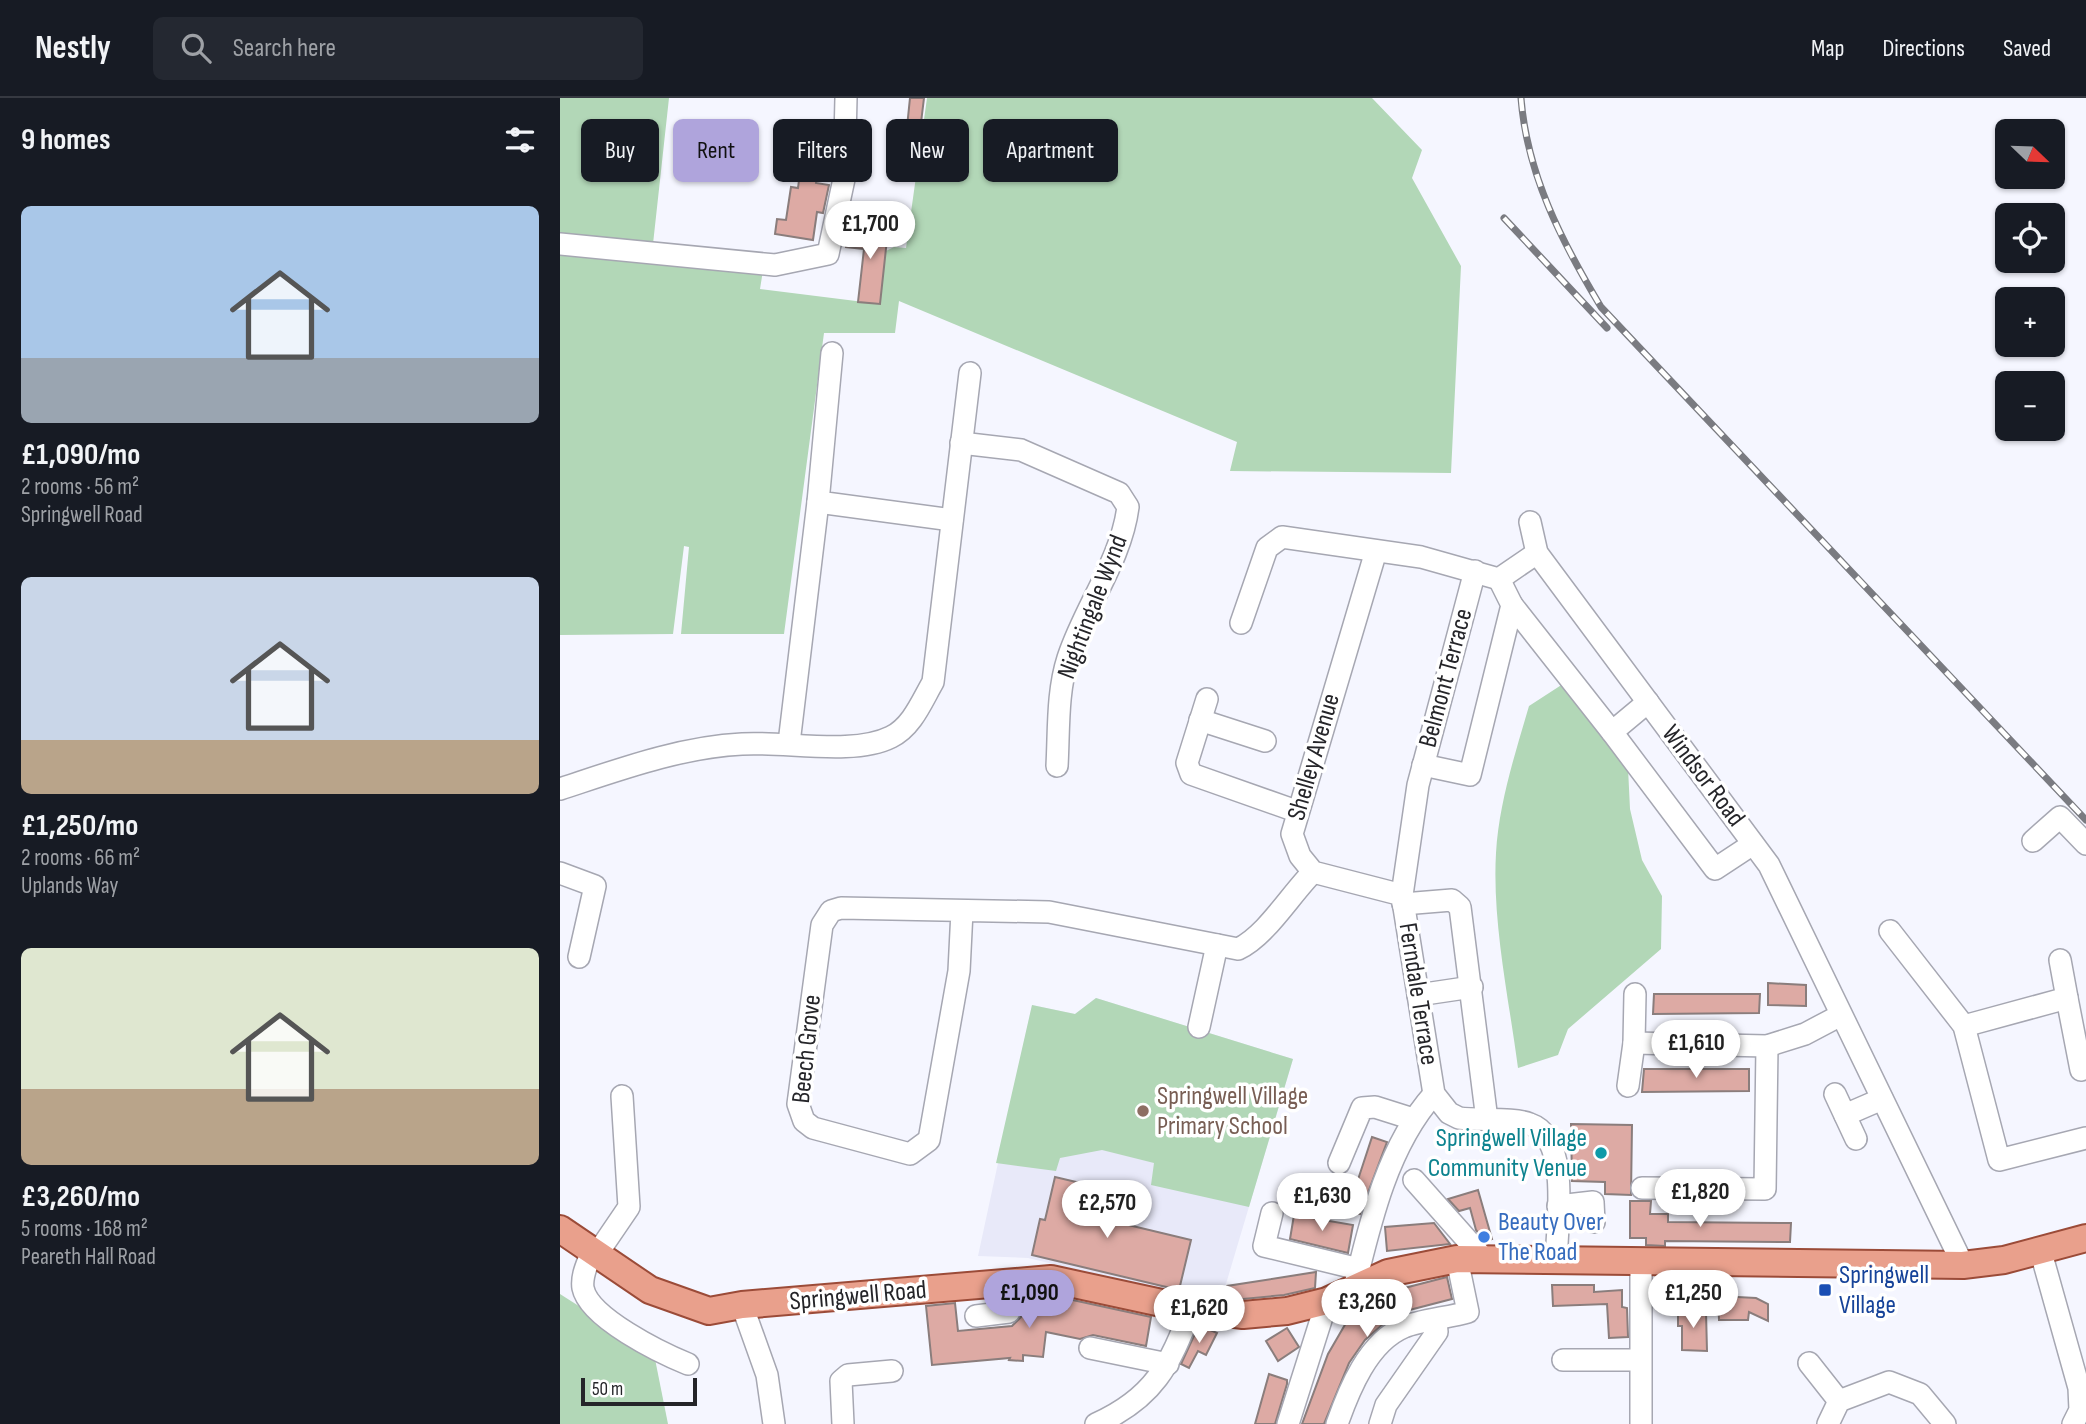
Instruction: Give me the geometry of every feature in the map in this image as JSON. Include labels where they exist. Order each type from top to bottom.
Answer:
[{"type":"main road","name":"Springwell Road","points":[[560,1229],[650,1290],[709,1311],[1051,1279],[1191,1309],[1243,1315],[1287,1311],[1327,1301],[1357,1279],[1457,1259],[1963,1265],[2004,1259],[2086,1238]]},
{"type":"street","points":[[560,243],[775,265],[828,254],[844,180],[846,98]]},
{"type":"street","points":[[789,743],[818,502],[832,353]]},
{"type":"street","points":[[560,789],[636,764],[740,744],[856,746],[892,737],[914,716],[933,682],[970,373]]},
{"type":"street","name":"Nightingale Wynd","points":[[961,443],[1021,450],[1119,493],[1128,507],[1119,546],[1069,657],[1061,688],[1057,766]]},
{"type":"street","points":[[818,502],[952,520]]},
{"type":"street","name":"Windsor Road","points":[[1530,522],[1537,553],[1769,865],[1963,1265]]},
{"type":"street","points":[[1241,623],[1267,548],[1282,537],[1421,557],[1499,579],[1512,605],[1715,869],[1753,844]]},
{"type":"street","name":"Shelley Avenue","points":[[1313,872],[1300,856],[1292,834],[1296,811],[1376,551]]},
{"type":"street","points":[[1499,579],[1537,553]]},
{"type":"street","name":"Belmont Terrace","points":[[1402,900],[1421,775],[1475,571]]},
{"type":"street","points":[[1421,775],[1470,775],[1512,605]]},
{"type":"street","points":[[1207,699],[1186,763],[1191,774],[1296,811]]},
{"type":"street","points":[[1612,732],[1648,702]]},
{"type":"street","points":[[1200,720],[1265,741]]},
{"type":"street","points":[[2033,841],[2060,817],[2086,844]]},
{"type":"street","points":[[1313,872],[1402,900],[1457,901],[1472,987],[1487,1121]]},
{"type":"street","name":"Beech Grove","points":[[962,911],[959,971],[929,1140],[910,1154],[813,1128],[804,1121],[798,1104],[822,925],[831,911],[841,908],[1049,912],[1238,949],[1253,942],[1289,896],[1313,872]]},
{"type":"street","points":[[560,873],[595,886],[579,957]]},
{"type":"street","name":"Ferndale Terrace","points":[[1402,900],[1434,1094]]},
{"type":"street","points":[[1890,931],[1964,1026],[1999,1160],[2086,1139]]},
{"type":"street","points":[[1199,1027],[1217,945]]},
{"type":"street","points":[[2060,960],[2081,1070]]},
{"type":"street","points":[[1418,995],[1472,987]]},
{"type":"street","points":[[1628,1086],[1635,994]]},
{"type":"street","points":[[1964,1026],[2067,998]]},
{"type":"street","points":[[1633,1043],[1768,1046],[1805,1034],[1841,1015]]},
{"type":"street","points":[[1642,1188],[1765,1189],[1768,1046]]},
{"type":"street","points":[[1272,1213],[1264,1246],[1357,1279],[1402,1138],[1413,1119],[1434,1094],[1449,1113],[1459,1118],[1530,1124],[1547,1135],[1555,1148],[1558,1206],[1556,1261]]},
{"type":"street","points":[[1835,1094],[1856,1139]]},
{"type":"street","points":[[622,1096],[629,1208],[594,1252],[582,1281],[589,1302],[660,1353],[688,1364]]},
{"type":"street","points":[[1845,1115],[1882,1099]]},
{"type":"street","points":[[1339,1163],[1362,1108],[1366,1105],[1413,1119]]},
{"type":"street","points":[[1414,1180],[1485,1260]]},
{"type":"street","points":[[1558,1206],[1593,1202],[1594,1222]]},
{"type":"street","points":[[2040,1249],[2077,1348],[2080,1410],[2073,1424]]},
{"type":"street","points":[[1337,1424],[1353,1378],[1384,1341],[1404,1327],[1468,1312],[1457,1259]]},
{"type":"street","points":[[1641,1262],[1641,1424]]},
{"type":"street","points":[[976,1316],[1009,1312],[1008,1283]]},
{"type":"street","points":[[1288,1424],[1327,1301]]},
{"type":"street","points":[[742,1306],[767,1375],[774,1424]]},
{"type":"street","points":[[1096,1424],[1125,1410],[1145,1394],[1168,1364],[1191,1309]]},
{"type":"street","points":[[1380,1424],[1386,1405],[1437,1332],[1436,1321]]},
{"type":"street","points":[[1090,1348],[1168,1364]]},
{"type":"street","points":[[1563,1360],[1639,1360]]},
{"type":"street","points":[[1810,1363],[1839,1401]]},
{"type":"street","points":[[843,1424],[841,1381],[848,1375],[892,1371]]},
{"type":"street","points":[[1828,1424],[1839,1401],[1889,1382],[1920,1394],[1945,1424]]},
{"type":"shaded area","name":"Springwell Village Primary School","points":[[1096,998],[1293,1059],[1220,1304],[1028,1258],[978,1256],[1032,1005],[1075,1014]]},
{"type":"green space","points":[[560,98],[669,98],[652,253],[764,264],[760,289],[880,304],[886,251],[894,247],[906,248],[915,182],[969,182],[969,119],[924,119],[927,98],[1372,98],[1422,150],[1412,178],[1461,266],[1451,473],[1230,471],[1237,442],[899,301],[895,333],[824,333],[784,634],[681,634],[689,547],[684,546],[673,634],[560,635]]},
{"type":"green space","points":[[1566,682],[1628,768],[1630,809],[1642,860],[1662,896],[1661,949],[1568,1029],[1558,1055],[1518,1068],[1496,906],[1496,853],[1500,816],[1529,706]]},
{"type":"green space","name":"Springwell Village Primary School","points":[[1096,998],[1293,1059],[1249,1207],[1151,1185],[1154,1163],[1102,1150],[1060,1158],[1056,1171],[996,1163],[1032,1005],[1075,1014]]},
{"type":"green space","points":[[560,1294],[654,1354],[668,1424],[560,1424]]},
{"type":"building","points":[[910,98],[924,98],[921,119],[908,119]]},
{"type":"building","points":[[799,182],[829,185],[823,213],[817,212],[813,240],[775,234],[777,219],[786,220],[791,187],[798,188]]},
{"type":"building","points":[[848,226],[888,230],[880,304],[858,302],[864,249],[846,247]]},
{"type":"building","points":[[1768,983],[1806,985],[1806,1006],[1768,1005]]},
{"type":"building","points":[[1654,994],[1760,994],[1759,1013],[1653,1014]]},
{"type":"building","points":[[1644,1069],[1749,1069],[1749,1091],[1642,1092]]},
{"type":"building","name":"Springwell Village Community Venue","points":[[1571,1124],[1632,1125],[1631,1195],[1605,1194],[1605,1182],[1572,1181]]},
{"type":"building","points":[[1372,1137],[1387,1142],[1360,1214],[1348,1210]]},
{"type":"building","points":[[1055,1177],[1089,1185],[1086,1199],[1123,1208],[1120,1223],[1191,1240],[1179,1290],[1032,1255],[1040,1219],[1045,1220]]},
{"type":"building","points":[[1478,1190],[1492,1239],[1485,1241],[1476,1230],[1470,1208],[1459,1211],[1448,1199]]},
{"type":"building","points":[[1630,1201],[1651,1201],[1650,1214],[1668,1214],[1668,1222],[1791,1223],[1790,1242],[1665,1241],[1665,1246],[1646,1245],[1646,1238],[1630,1238]]},
{"type":"building","points":[[1294,1215],[1353,1225],[1348,1253],[1290,1239]]},
{"type":"building","points":[[1434,1223],[1450,1244],[1387,1251],[1385,1227]]},
{"type":"building","points":[[1316,1272],[1315,1288],[1284,1295],[1243,1299],[1224,1297],[1227,1286]]},
{"type":"building","points":[[1447,1277],[1452,1299],[1398,1313],[1383,1324],[1365,1340],[1349,1363],[1324,1424],[1302,1424],[1328,1354],[1346,1323],[1389,1292]]},
{"type":"building","points":[[1552,1285],[1594,1285],[1594,1292],[1622,1290],[1622,1307],[1627,1308],[1628,1337],[1609,1338],[1607,1304],[1553,1306]]},
{"type":"building","points":[[1718,1296],[1756,1298],[1768,1304],[1768,1321],[1749,1312],[1748,1320],[1719,1320]]},
{"type":"building","points":[[1022,1297],[1068,1299],[1151,1317],[1146,1346],[1093,1335],[1080,1339],[1046,1332],[1043,1357],[1023,1355],[1023,1361],[1009,1360],[1010,1358],[932,1365],[926,1306],[955,1303],[958,1331],[1012,1326],[1021,1317]]},
{"type":"building","points":[[1678,1311],[1706,1312],[1707,1351],[1682,1350],[1682,1326],[1678,1326]]},
{"type":"building","points":[[1199,1325],[1217,1333],[1206,1355],[1198,1351],[1189,1368],[1181,1364]]},
{"type":"building","points":[[1287,1328],[1299,1347],[1278,1361],[1266,1341]]},
{"type":"building","points":[[1269,1374],[1287,1380],[1287,1384],[1275,1424],[1255,1424]]},
{"type":"railway","points":[[1521,98],[1539,181],[1560,233],[1601,307],[2086,820]]},
{"type":"railway","points":[[1504,218],[1607,328]]},
{"type":"place","name":"Springwell Village Primary School","points":[[1143,1111]]},
{"type":"place","name":"Springwell Village Community Venue","points":[[1601,1153]]},
{"type":"place","name":"Beauty Over The Road","points":[[1484,1237]]},
{"type":"place","name":"Springwell Village","points":[[1825,1290]]}]
